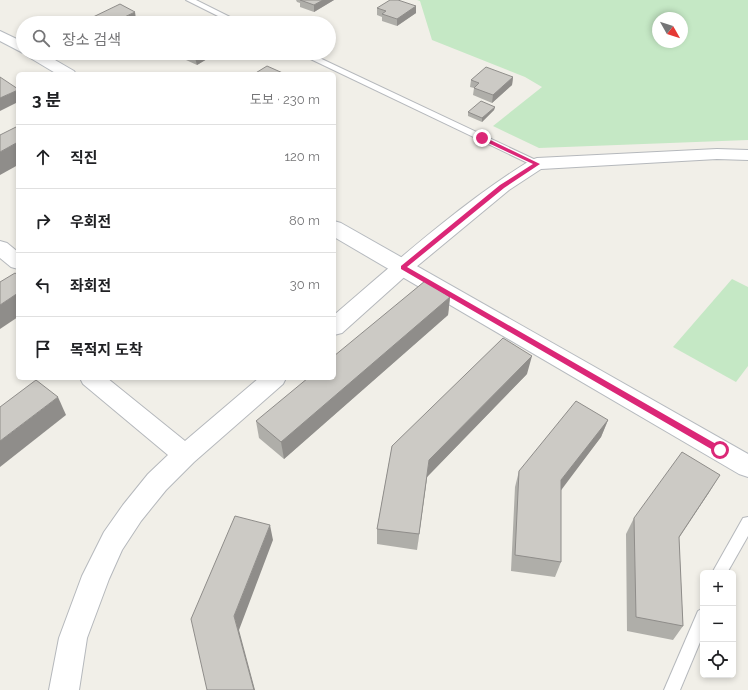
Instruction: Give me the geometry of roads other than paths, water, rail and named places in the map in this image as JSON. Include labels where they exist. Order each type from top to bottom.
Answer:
[{"type":"street","points":[[0,35],[16,44]]},
{"type":"street","points":[[44,60],[65,72]]},
{"type":"street","points":[[336,325],[403,267],[502,186],[537,164],[717,154],[748,155]]},
{"type":"street","points":[[336,229],[748,466]]},
{"type":"street","points":[[0,248],[16,260]]},
{"type":"street","points":[[93,380],[185,455]]},
{"type":"street","points":[[64,690],[73,638],[96,576],[113,540],[157,482],[185,455],[273,380]]},
{"type":"lane","points":[[190,0],[223,16]]},
{"type":"lane","points":[[317,60],[537,164]]},
{"type":"lane","points":[[721,570],[748,523]]},
{"type":"lane","points":[[672,690],[700,623]]}]
